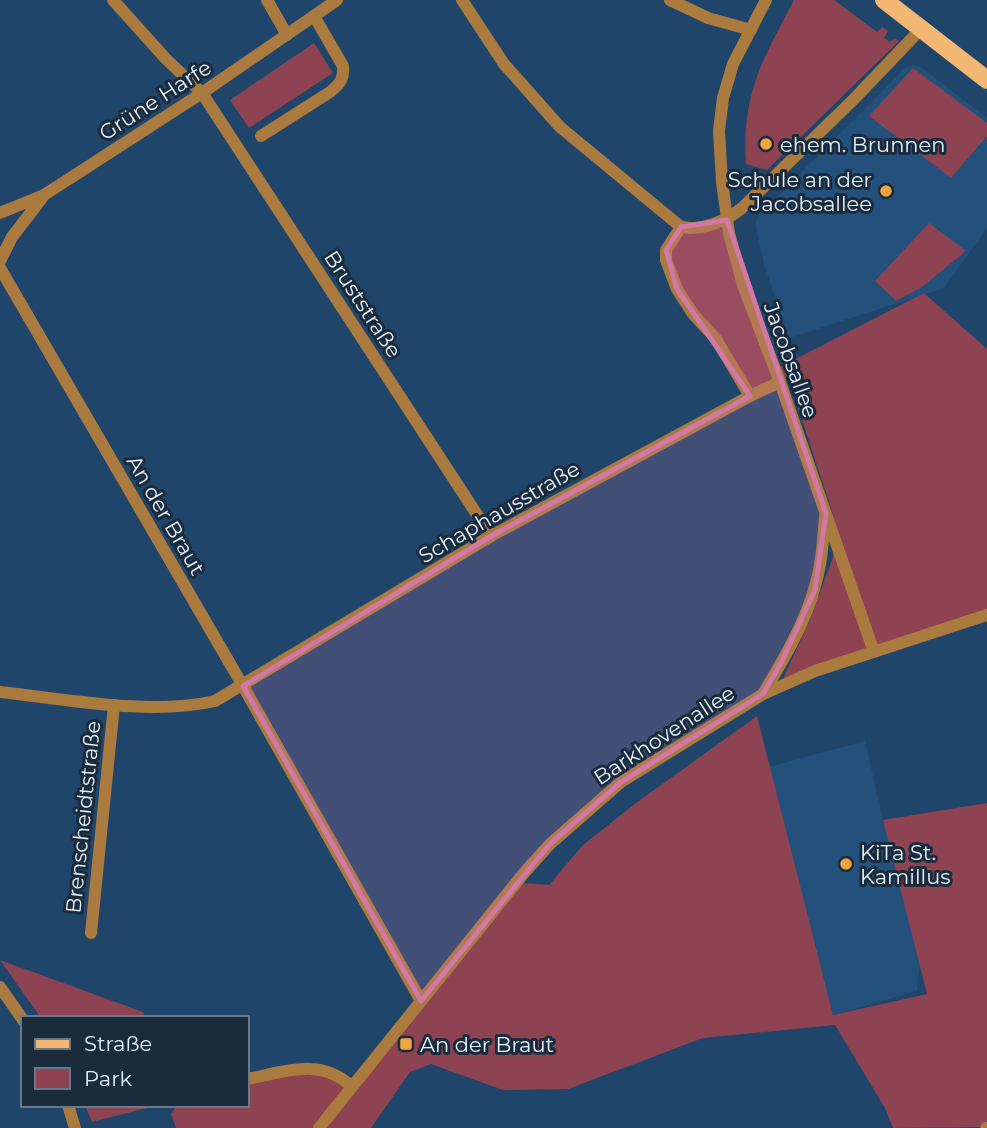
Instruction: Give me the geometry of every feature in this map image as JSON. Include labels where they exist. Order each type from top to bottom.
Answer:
[{"type":"main road","points":[[884,0],[987,80]]},
{"type":"street","name":"Bruststraße","points":[[113,0],[166,59],[202,93],[491,536]]},
{"type":"street","points":[[267,0],[286,35]]},
{"type":"street","name":"Grüne Harfe","points":[[0,214],[44,195],[202,93],[337,0]]},
{"type":"street","points":[[462,0],[504,64],[559,127],[681,228],[690,229],[727,220],[743,208],[921,29]]},
{"type":"street","points":[[670,0],[708,18],[751,30]]},
{"type":"street","name":"Jacobsallee","points":[[766,0],[733,64],[723,98],[719,131],[727,220],[739,274],[780,382],[874,652]]},
{"type":"street","points":[[261,136],[340,85],[344,76],[343,66],[314,16]]},
{"type":"street","name":"Grüne Harfe","points":[[0,261],[12,237],[44,195]]},
{"type":"street","points":[[681,228],[666,250],[666,260],[677,289],[693,314],[716,339],[750,396]]},
{"type":"street","name":"An der Braut","points":[[0,268],[243,686],[421,1001]]},
{"type":"street","name":"Schaphausstraße","points":[[243,686],[491,536],[780,382]]},
{"type":"street","name":"Jacobsallee","points":[[763,694],[780,665],[814,590],[821,562],[826,513]]},
{"type":"street","name":"Barkhovenallee","points":[[319,1128],[550,844],[621,782],[763,694],[815,671],[987,615]]},
{"type":"street","name":"Brenscheidtstraße","points":[[0,692],[114,705],[193,706],[215,701],[243,686]]},
{"type":"street","name":"Brenscheidtstraße","points":[[91,933],[114,705]]},
{"type":"street","points":[[0,987],[21,1017]]},
{"type":"street","points":[[248,1079],[316,1068],[330,1071],[351,1086]]},
{"type":"street","points":[[69,1107],[75,1128]]},
{"type":"highlighted area","points":[[727,220],[826,513],[815,590],[780,665],[763,694],[621,782],[550,844],[421,1001],[243,686],[491,536],[750,396],[677,289],[666,250],[681,227]]},
{"type":"shaded area","name":"Schule an der Jacobsallee","points":[[913,65],[921,67],[987,118],[987,228],[944,288],[789,338],[764,264],[756,221],[905,68]]},
{"type":"shaded area","name":"KiTa St. Kamillus","points":[[865,741],[883,820],[916,907],[922,943],[917,991],[833,1015],[765,768]]},
{"type":"green space","points":[[794,0],[834,0],[877,32],[882,27],[888,31],[884,38],[890,42],[895,38],[899,41],[767,170],[746,164],[747,118],[756,78]]},
{"type":"green space","points":[[314,43],[333,73],[249,128],[230,100]]},
{"type":"green space","points":[[913,68],[987,123],[987,136],[951,178],[869,116]]},
{"type":"green space","points":[[929,223],[966,251],[922,287],[896,301],[875,281]]},
{"type":"green space","points":[[727,225],[774,368],[924,293],[987,349],[987,615],[782,681],[809,622],[832,560],[836,536],[832,511],[788,377],[751,393],[677,289],[669,252],[683,234]]},
{"type":"green space","points":[[757,716],[833,1015],[927,994],[883,820],[987,803],[987,1127],[893,1128],[885,1108],[835,1025],[703,1038],[568,1089],[503,1090],[431,1064],[410,1072],[371,1128],[176,1128],[171,1114],[176,1107],[248,1107],[248,1081],[316,1070],[348,1087],[521,883],[549,885],[583,845],[636,803]]},
{"type":"green space","points":[[0,960],[143,1012],[144,1016],[40,1016]]},
{"type":"green space","points":[[86,1107],[151,1107],[92,1122]]},
{"type":"place","name":"ehem. Brunnen","points":[[766,144]]},
{"type":"place","name":"Schule an der Jacobsallee","points":[[886,191]]},
{"type":"place","name":"KiTa St. Kamillus","points":[[846,864]]},
{"type":"place","name":"An der Braut","points":[[406,1044]]}]
